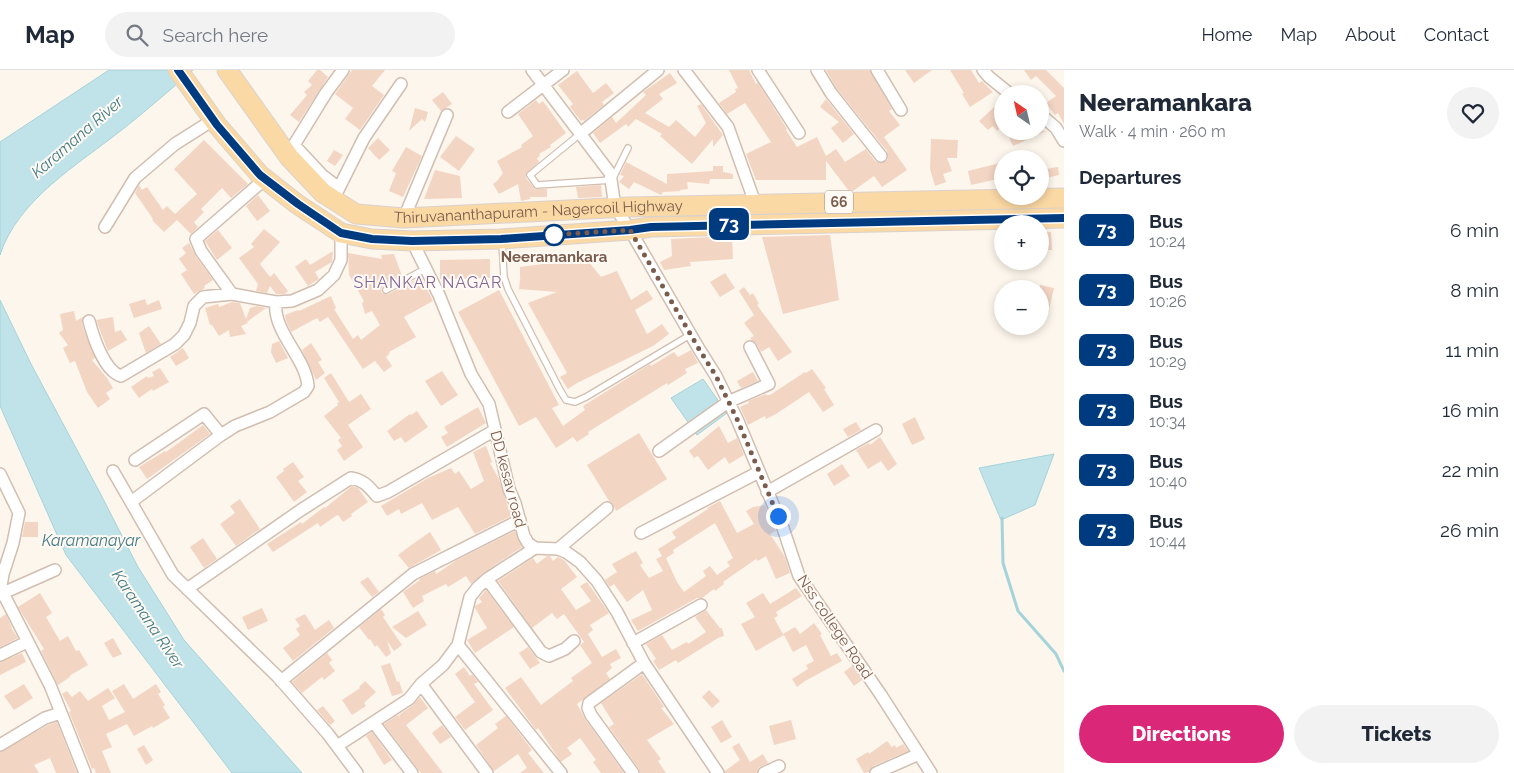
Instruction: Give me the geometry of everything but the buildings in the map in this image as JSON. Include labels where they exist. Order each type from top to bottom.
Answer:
[{"type":"main road","name":"Thiruvananthapuram - Nagercoil Highway","points":[[178,70],[215,123],[265,179],[341,233],[372,239],[412,241],[501,239],[651,227],[734,224],[1064,218]]},
{"type":"main road","name":"Thiruvananthapuram - Nagercoil Highway","points":[[227,70],[290,157],[323,193],[336,194],[356,214],[404,218],[615,207],[1064,198]]},
{"type":"street","points":[[343,70],[326,93],[294,145],[322,175],[336,194],[364,138],[401,84]]},
{"type":"street","points":[[532,70],[610,173],[615,207]]},
{"type":"street","points":[[508,112],[563,70]]},
{"type":"street","points":[[580,134],[658,70]]},
{"type":"street","points":[[684,70],[728,127],[754,203]]},
{"type":"street","points":[[758,70],[799,133]]},
{"type":"street","points":[[817,70],[831,93],[881,156]]},
{"type":"street","points":[[877,70],[901,110]]},
{"type":"street","points":[[983,70],[999,85]]},
{"type":"street","points":[[404,218],[447,115]]},
{"type":"street","points":[[1049,122],[1056,128],[1064,141]]},
{"type":"street","points":[[105,227],[135,178],[174,144],[215,123]]},
{"type":"street","points":[[232,294],[201,251],[196,239],[265,179]]},
{"type":"street","name":"Nss college Road","points":[[615,207],[716,376],[783,528],[799,576],[931,773]]},
{"type":"street","points":[[89,320],[95,342],[102,356],[112,370],[121,376],[175,344],[184,335],[197,302],[203,297],[232,294],[276,302],[292,301],[318,290],[334,275],[340,260],[341,233]]},
{"type":"street","name":"DD kesav road","points":[[412,241],[439,296],[471,374],[489,404],[509,489],[524,536],[528,543],[535,548]]},
{"type":"street","points":[[131,502],[235,426],[270,412],[304,392],[308,386],[308,380],[280,324],[275,310],[276,302]]},
{"type":"street","points":[[659,451],[728,402],[769,384],[750,347]]},
{"type":"street","points":[[135,460],[204,414],[222,435]]},
{"type":"street","points":[[187,589],[301,510],[351,478],[366,483],[377,496],[388,492],[495,430]]},
{"type":"street","points":[[767,492],[876,430]]},
{"type":"street","points":[[113,471],[173,575],[281,681],[358,773]]},
{"type":"street","points":[[641,533],[759,472]]},
{"type":"street","points":[[0,474],[20,513],[3,574],[1,594],[50,685],[85,773]]},
{"type":"street","points":[[558,549],[607,508]]},
{"type":"street","points":[[281,681],[413,574],[520,520]]},
{"type":"street","points":[[336,746],[409,699],[421,684],[443,665],[458,645],[470,597],[486,579],[535,548],[558,549],[580,562],[597,581],[617,612],[644,663],[718,773]]},
{"type":"street","points":[[1,594],[54,570]]},
{"type":"street","points":[[486,579],[541,652],[549,656],[566,649],[574,641]]},
{"type":"street","points":[[633,643],[701,605]]},
{"type":"street","points":[[0,654],[27,642]]},
{"type":"street","points":[[458,645],[561,773]]},
{"type":"street","points":[[634,773],[591,715],[588,708],[590,703],[644,663]]},
{"type":"street","points":[[421,684],[487,773]]},
{"type":"street","points":[[0,745],[45,718],[61,713]]},
{"type":"street","points":[[374,723],[412,773]]},
{"type":"street","points":[[879,772],[919,754]]},
{"type":"street","points":[[764,773],[779,766]]},
{"type":"lane","points":[[580,134],[530,175],[538,185],[612,180],[628,148]]},
{"type":"lane","points":[[501,239],[504,277],[508,289],[566,400],[574,402],[586,397],[690,335]]},
{"type":"lane","points":[[386,290],[425,269]]},
{"type":"water","name":"Karamana River","points":[[109,70],[193,70],[132,122],[69,169],[35,200],[9,235],[0,255],[0,142]]},
{"type":"water","name":"Karamanayar","points":[[0,300],[31,364],[138,567],[184,640],[302,773],[232,773],[66,555],[0,406]]},
{"type":"water","points":[[703,379],[727,413],[697,435],[671,398]]},
{"type":"water","points":[[1054,454],[1035,505],[1001,520],[979,468]]},
{"type":"waterway","points":[[1002,518],[1003,563],[1018,611],[1056,654],[1064,671]]},
{"type":"bus line","name":"73","points":[[178,70],[217,125],[260,175],[298,204],[341,233],[347,235],[372,239],[412,241],[501,239],[651,227],[1064,218]]},
{"type":"place","name":"Neeramankara","points":[[554,235]]},
{"type":"district","name":"SHANKAR NAGAR","points":[[428,282]]},
{"type":"route","points":[[554,235],[548,235],[630,230],[716,376],[737,419],[778,516]]}]
